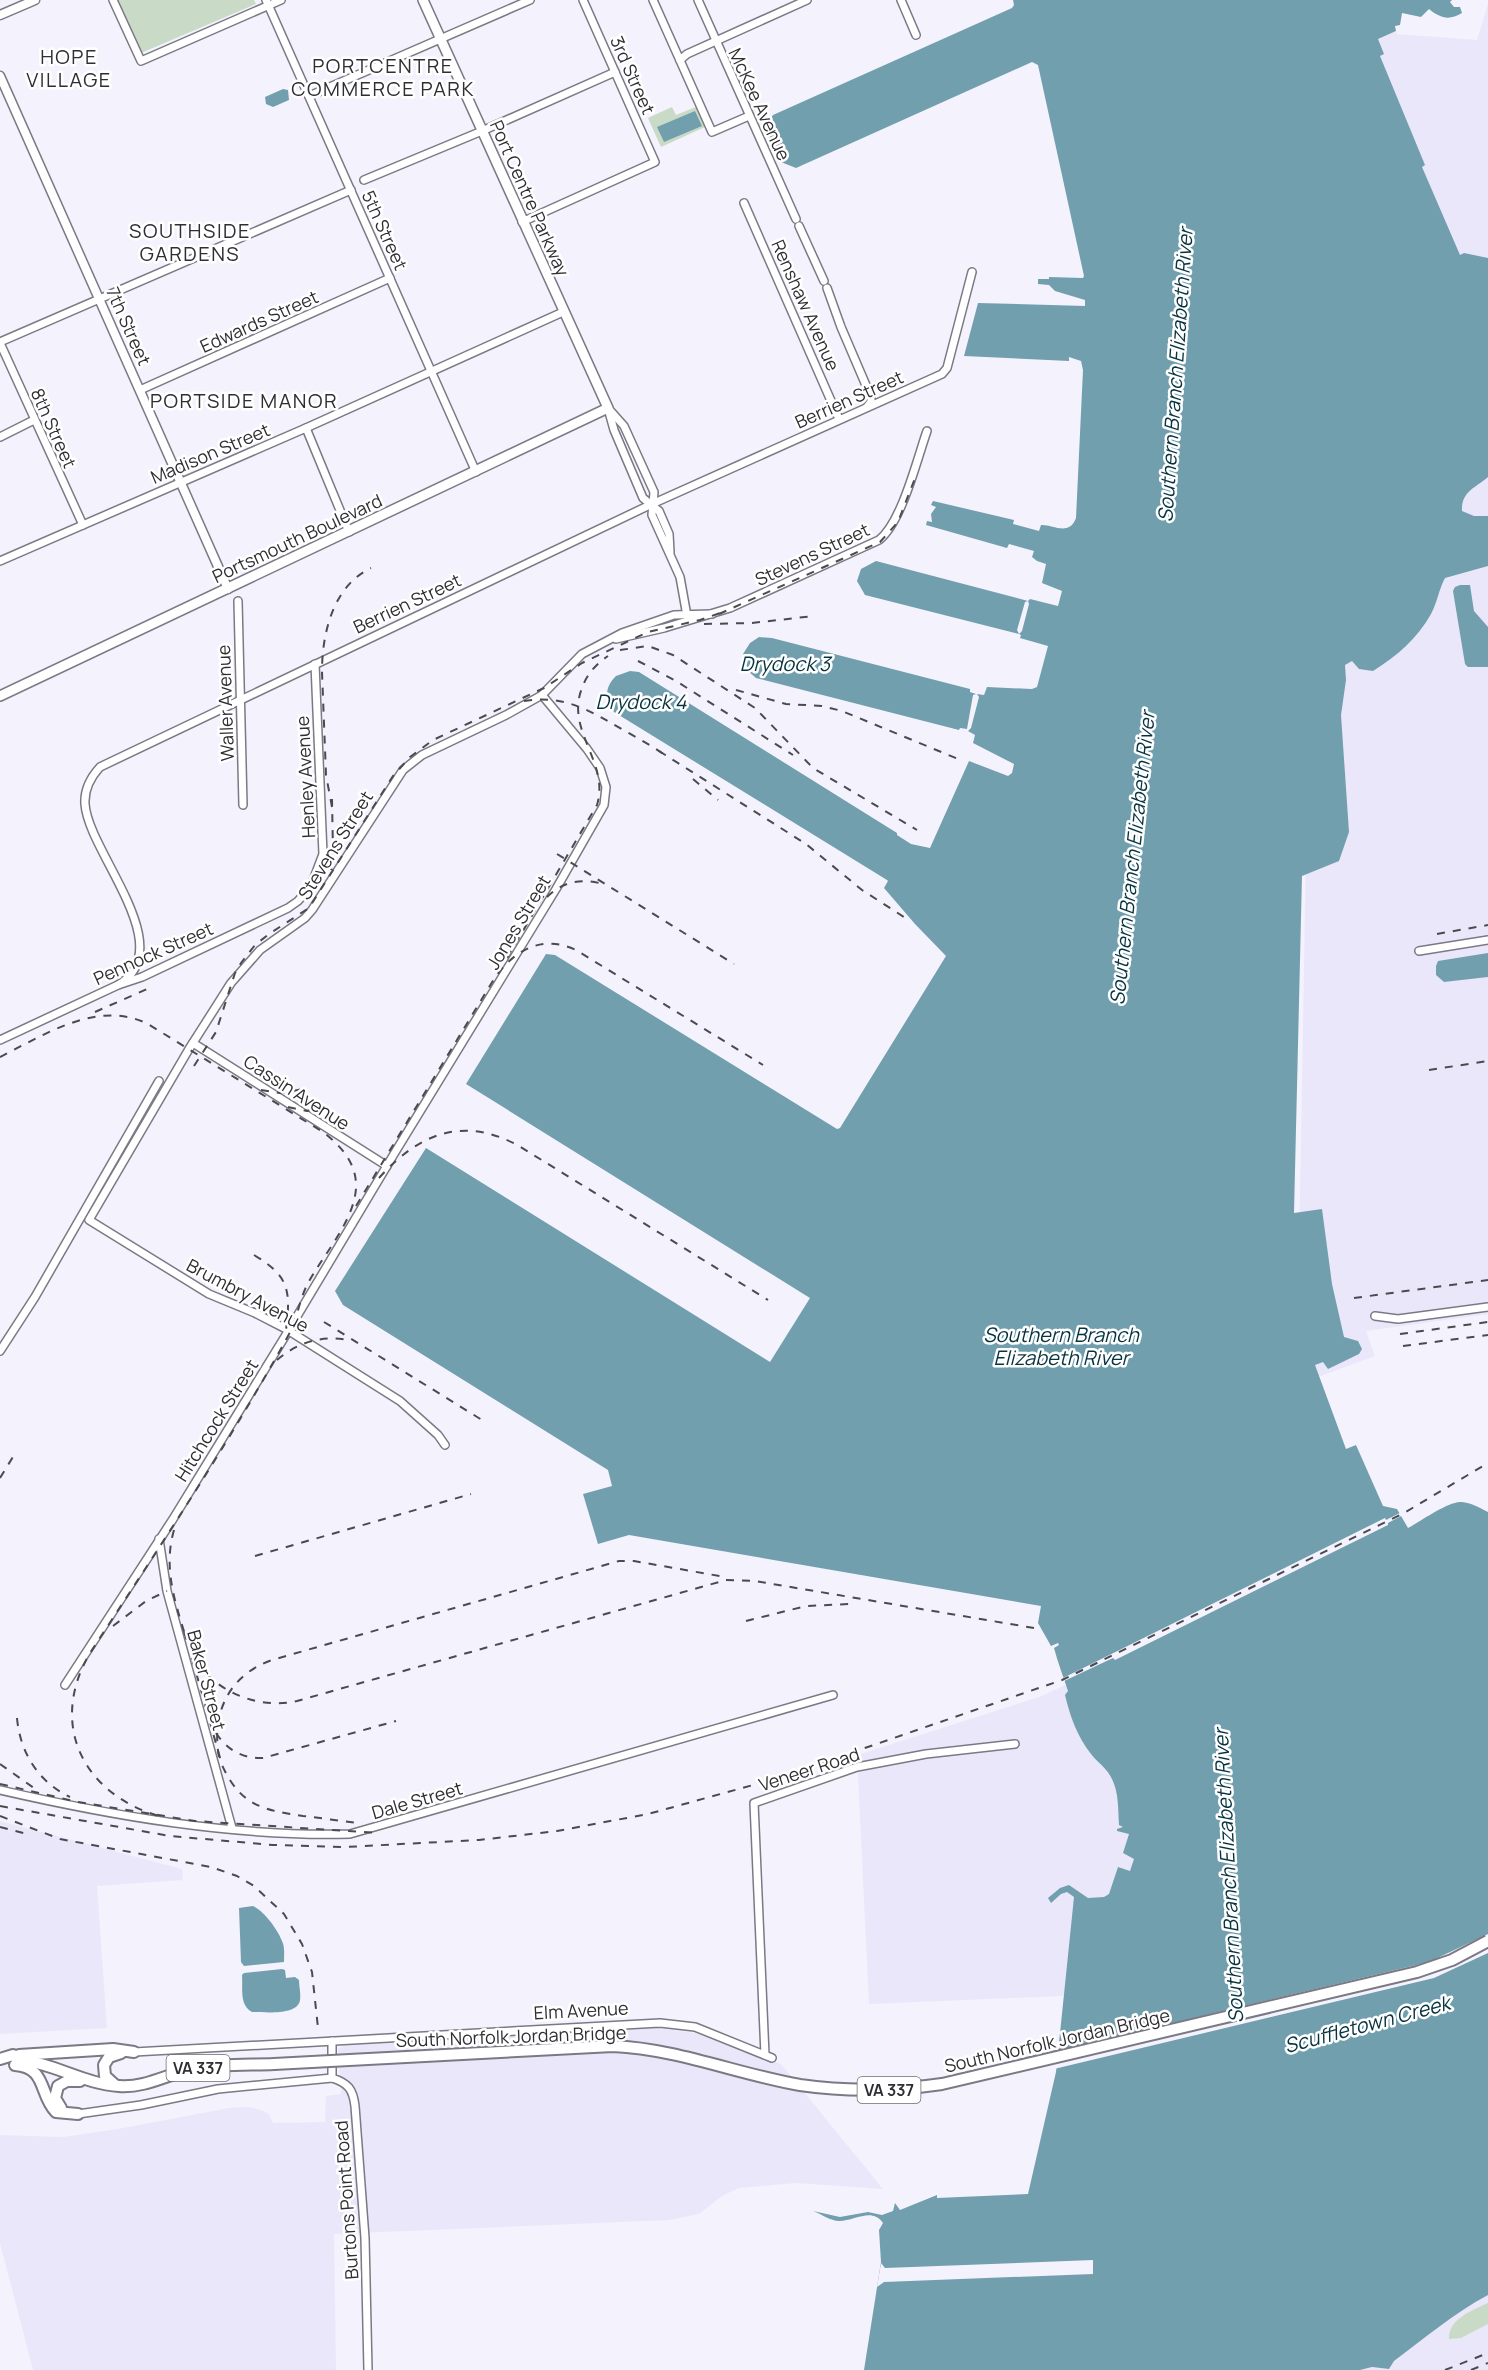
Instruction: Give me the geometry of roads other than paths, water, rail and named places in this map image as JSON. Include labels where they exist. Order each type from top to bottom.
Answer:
[{"type":"main road","name":"Port Centre Parkway","points":[[423,0],[608,408]]},
{"type":"main road","name":"Portsmouth Boulevard","points":[[0,696],[608,408]]},
{"type":"main road","name":"South Norfolk Jordan Bridge","points":[[121,2086],[150,2083],[196,2068],[613,2046],[656,2050],[798,2084],[860,2091],[912,2088],[942,2084],[1417,1972],[1452,1960],[1488,1941]]},
{"type":"main road","points":[[9,2060],[113,2049],[134,2052]]},
{"type":"main road","points":[[121,2086],[110,2082],[105,2076],[105,2062],[116,2054],[134,2052]]},
{"type":"main road","points":[[9,2060],[34,2072],[41,2081],[50,2106],[56,2112],[78,2114]]},
{"type":"main road","name":"VA 337","points":[[9,2060],[33,2062],[90,2082],[121,2086]]},
{"type":"main road","points":[[46,2092],[52,2068]]},
{"type":"main road","points":[[78,2114],[60,2107],[56,2101],[56,2092],[60,2085],[67,2081],[90,2082]]},
{"type":"street","points":[[0,15],[35,0]]},
{"type":"street","points":[[113,0],[141,61],[267,3],[281,0]]},
{"type":"street","points":[[309,96],[530,0]]},
{"type":"street","name":"3rd Street","points":[[522,222],[655,162],[583,0]]},
{"type":"street","points":[[653,0],[712,132],[749,116]]},
{"type":"street","name":"McKee Avenue","points":[[698,0],[826,285],[841,327],[870,394],[871,402],[867,407]]},
{"type":"street","points":[[680,60],[687,54],[807,0]]},
{"type":"street","points":[[901,0],[916,35]]},
{"type":"street","name":"5th Street","points":[[267,3],[476,472]]},
{"type":"street","points":[[364,180],[615,72]]},
{"type":"street","name":"7th Street","points":[[0,76],[228,589]]},
{"type":"street","points":[[0,343],[351,190]]},
{"type":"street","name":"Renshaw Avenue","points":[[744,203],[839,419]]},
{"type":"street","name":"Berrien Street","points":[[118,985],[127,979],[137,963],[141,948],[140,937],[87,814],[85,797],[95,772],[105,764],[240,699],[652,504],[942,374],[948,368],[972,272]]},
{"type":"street","name":"Edwards Street","points":[[140,390],[390,278]]},
{"type":"street","name":"Madison Street","points":[[0,561],[306,428],[563,312]]},
{"type":"street","name":"8th Street","points":[[0,343],[83,525]]},
{"type":"street","points":[[608,408],[614,430],[643,498],[659,511],[669,534],[670,554],[680,577],[687,617]]},
{"type":"street","points":[[608,408],[624,426],[654,492],[652,504]]},
{"type":"street","points":[[0,436],[34,420]]},
{"type":"street","points":[[306,428],[350,532]]},
{"type":"street","name":"Stevens Street","points":[[89,1220],[231,983],[248,962],[312,910],[403,770],[422,755],[542,695],[582,654],[608,641],[687,617],[712,614],[730,608],[824,567],[885,536],[898,514],[927,431]]},
{"type":"street","name":"Waller Avenue","points":[[238,601],[243,804]]},
{"type":"street","name":"Henley Avenue","points":[[311,886],[317,874],[323,850],[315,664]]},
{"type":"street","name":"Jones Street","points":[[387,1166],[556,890],[606,800],[605,781],[594,759],[542,695]]},
{"type":"street","name":"Pennock Street","points":[[0,1040],[118,985],[142,977],[288,908],[298,901],[311,886]]},
{"type":"street","points":[[1419,951],[1488,940]]},
{"type":"street","name":"Cassin Avenue","points":[[193,1043],[387,1166]]},
{"type":"street","points":[[0,1351],[34,1297],[159,1081]]},
{"type":"street","name":"Hitchcock Street","points":[[65,1685],[289,1331],[387,1166]]},
{"type":"street","name":"Brumbry Avenue","points":[[89,1220],[209,1294],[255,1313],[289,1331],[400,1401],[438,1435],[444,1445]]},
{"type":"street","points":[[1375,1316],[1398,1319],[1488,1307]]},
{"type":"street","name":"Baker Street","points":[[159,1539],[166,1591],[232,1828]]},
{"type":"street","name":"Dale Street","points":[[0,1790],[141,1819],[324,1834],[357,1833],[832,1695]]},
{"type":"street","name":"Veneer Road","points":[[769,2056],[754,1803],[857,1767],[926,1754],[1015,1744]]},
{"type":"street","name":"Elm Avenue","points":[[134,2052],[660,2023],[695,2027],[769,2056]]},
{"type":"street","points":[[78,2114],[141,2105],[218,2089],[332,2078],[332,2041]]},
{"type":"street","name":"Burtons Point Road","points":[[332,2078],[345,2082],[350,2087],[355,2106],[365,2238],[368,2370]]},
{"type":"water","name":"Southern Branch Elizabeth River","points":[[1013,0],[1452,0],[1450,2],[1454,7],[1460,7],[1462,13],[1449,18],[1437,15],[1429,9],[1421,17],[1402,13],[1400,25],[1395,26],[1396,31],[1378,39],[1384,54],[1380,56],[1425,165],[1422,167],[1460,255],[1464,253],[1488,258],[1488,477],[1466,495],[1462,511],[1474,516],[1488,516],[1488,566],[1445,578],[1433,610],[1425,623],[1406,646],[1382,665],[1373,671],[1359,669],[1352,661],[1345,665],[1346,680],[1341,715],[1349,832],[1339,861],[1302,876],[1294,1213],[1322,1209],[1332,1284],[1344,1337],[1358,1341],[1362,1349],[1359,1354],[1328,1369],[1323,1362],[1315,1365],[1346,1449],[1356,1445],[1383,1506],[1397,1509],[1408,1528],[1454,1503],[1467,1503],[1488,1512],[1488,2295],[1440,2326],[1394,2361],[1389,2369],[1372,2367],[1360,2370],[864,2370],[881,2262],[879,2230],[883,2223],[879,2218],[868,2215],[836,2221],[813,2211],[840,2217],[868,2212],[882,2215],[893,2211],[895,2203],[900,2210],[937,2195],[937,2198],[1028,2194],[1056,2072],[1074,1897],[1067,1892],[1051,1903],[1048,1898],[1060,1888],[1069,1885],[1088,1898],[1104,1897],[1109,1894],[1118,1867],[1130,1871],[1134,1859],[1123,1853],[1129,1834],[1117,1831],[1123,1827],[1119,1825],[1117,1796],[1112,1779],[1086,1747],[1072,1718],[1065,1695],[1068,1691],[1054,1648],[1059,1645],[1058,1643],[1051,1646],[1038,1623],[1041,1606],[629,1535],[598,1544],[583,1494],[612,1486],[608,1470],[343,1305],[335,1291],[426,1148],[770,1362],[810,1298],[466,1084],[546,954],[555,955],[837,1129],[840,1128],[946,956],[884,888],[887,880],[614,712],[607,694],[609,685],[616,676],[630,671],[639,672],[897,833],[911,844],[930,848],[969,761],[1008,776],[1012,773],[1014,764],[973,743],[975,735],[968,731],[971,728],[979,697],[977,694],[984,695],[987,687],[1032,689],[1037,687],[1048,646],[1020,638],[1019,634],[1022,631],[1030,599],[1058,606],[1062,591],[1042,583],[1046,564],[1032,557],[1034,551],[1009,544],[1007,548],[926,525],[927,521],[932,522],[931,514],[936,507],[931,505],[933,501],[1014,520],[1013,524],[1039,531],[1041,525],[1069,527],[1076,518],[1083,370],[1081,361],[1069,357],[1069,361],[964,356],[978,303],[1085,306],[1085,300],[1055,291],[1049,285],[1038,284],[1038,279],[1049,279],[1049,277],[1083,278],[1084,276],[1038,65],[1032,62],[796,168],[781,162],[768,134],[767,124],[773,115],[1012,8]]},
{"type":"water","points":[[283,89],[288,90],[289,100],[273,107],[266,104],[265,97]]},
{"type":"water","points":[[695,111],[702,126],[664,142],[657,127]]},
{"type":"water","points":[[876,561],[1028,601],[1025,602],[1017,630],[1019,634],[865,595],[857,581],[861,569]]},
{"type":"water","points":[[1460,585],[1470,585],[1474,611],[1488,627],[1488,667],[1468,667],[1465,664],[1453,591]]},
{"type":"water","name":"Drydock 3","points":[[759,637],[772,638],[970,689],[970,692],[976,694],[973,695],[967,729],[960,728],[959,730],[756,678],[748,671],[743,654],[750,643]]},
{"type":"water","points":[[1488,953],[1488,977],[1444,982],[1436,975],[1438,961]]},
{"type":"water","points":[[253,1906],[266,1916],[280,1937],[284,1946],[284,1962],[244,1966],[241,1962],[239,1908]]},
{"type":"water","points":[[285,1970],[286,1978],[295,1977],[299,1980],[298,2005],[293,2009],[280,2012],[252,2012],[248,2009],[242,1996],[242,1975]]},
{"type":"railway","points":[[719,614],[880,542],[898,522],[917,473]]},
{"type":"railway","points":[[332,807],[326,775],[322,672],[324,642],[332,612],[347,586],[371,568]]},
{"type":"railway","points":[[194,1066],[216,1032],[235,973],[241,963],[255,945],[309,908],[393,776],[410,757],[433,740],[544,688],[582,663],[648,632],[700,620],[726,611]]},
{"type":"railway","points":[[704,624],[752,623],[814,616]]},
{"type":"railway","points":[[620,650],[648,646],[673,655],[755,708],[813,768],[917,830]]},
{"type":"railway","points":[[507,958],[597,805],[598,775],[583,733],[578,704],[586,678],[608,656]]},
{"type":"railway","points":[[638,661],[676,681],[793,755]]},
{"type":"railway","points":[[736,690],[786,704],[822,706],[842,711],[963,761]]},
{"type":"railway","points":[[524,701],[552,700],[577,706],[601,717],[666,756]]},
{"type":"railway","points":[[659,751],[806,844],[862,890],[904,917]]},
{"type":"railway","points":[[693,779],[718,800]]},
{"type":"railway","points":[[331,870],[332,799]]},
{"type":"railway","points":[[557,854],[734,964]]},
{"type":"railway","points":[[547,897],[558,888],[571,883],[584,881],[599,883]]},
{"type":"railway","points":[[1437,934],[1488,925]]},
{"type":"railway","points":[[356,1206],[494,979],[510,960],[540,944],[564,945],[576,950],[763,1065]]},
{"type":"railway","points":[[95,1012],[147,989]]},
{"type":"railway","points":[[0,1057],[72,1023],[91,1018],[129,1017],[148,1024],[323,1132],[347,1156],[356,1179],[354,1201],[350,1213],[307,1285],[288,1336],[217,1457],[90,1653],[78,1679],[72,1705],[73,1730],[80,1753],[93,1773],[110,1791],[132,1806],[159,1816]]},
{"type":"railway","points":[[1429,1070],[1488,1061]]},
{"type":"railway","points":[[261,1090],[280,1093],[304,1089]]},
{"type":"railway","points":[[288,1107],[307,1111],[332,1106]]},
{"type":"railway","points":[[379,1178],[409,1150],[426,1140],[443,1134],[460,1131],[479,1132],[499,1137],[519,1146],[768,1300]]},
{"type":"railway","points":[[254,1255],[274,1270],[285,1285],[288,1304],[286,1330]]},
{"type":"railway","points":[[1354,1298],[1488,1280]]},
{"type":"railway","points":[[324,1322],[482,1420]]},
{"type":"railway","points":[[1400,1334],[1488,1322]]},
{"type":"railway","points":[[1403,1346],[1488,1335]]},
{"type":"railway","points":[[277,1360],[311,1341],[329,1338],[349,1340]]},
{"type":"railway","points":[[0,1478],[16,1452]]},
{"type":"railway","points":[[0,1806],[170,1836],[273,1845],[345,1847],[479,1840],[557,1831],[648,1814],[775,1779],[1062,1680],[1404,1513],[1488,1463]]},
{"type":"railway","points":[[255,1556],[471,1494]]},
{"type":"railway","points":[[174,1530],[170,1571],[174,1598],[186,1638]]},
{"type":"railway","points":[[219,1757],[218,1725],[226,1698],[244,1675],[272,1660],[619,1561],[634,1561],[725,1577]]},
{"type":"railway","points":[[184,1632],[200,1666],[220,1685],[231,1692],[257,1701],[284,1703],[726,1580],[755,1581],[1034,1628]]},
{"type":"railway","points":[[113,1626],[146,1601],[167,1591]]},
{"type":"railway","points":[[746,1621],[806,1606],[849,1604]]},
{"type":"railway","points":[[192,1658],[222,1765],[236,1789],[264,1808],[358,1823]]},
{"type":"railway","points":[[17,1718],[22,1743],[33,1765],[49,1783],[70,1797]]},
{"type":"railway","points":[[216,1733],[230,1749],[249,1757],[263,1758],[396,1721]]},
{"type":"railway","points":[[0,1764],[34,1788]]},
{"type":"railway","points":[[0,1784],[78,1802],[195,1821],[378,1833]]},
{"type":"railway","points":[[0,1816],[60,1839],[211,1867],[237,1876],[254,1886],[284,1914],[302,1944],[312,1972],[318,2028]]},
{"type":"railway","points":[[0,1827],[27,1834]]},
{"type":"railway","points":[[1445,2370],[1488,2353]]},
{"type":"railway","points":[[1471,2370],[1488,2363]]},
{"type":"district","name":"HOPE VILLAGE","points":[[69,68]]},
{"type":"district","name":"PORTCENTRE COMMERCE PARK","points":[[383,76]]},
{"type":"district","name":"SOUTHSIDE GARDENS","points":[[190,242]]},
{"type":"district","name":"PORTSIDE MANOR","points":[[244,400]]},
{"type":"water label","name":"Drydock 4","points":[[641,701]]},
{"type":"water label","name":"Scuffletown Creek","points":[[1367,2024]]}]
